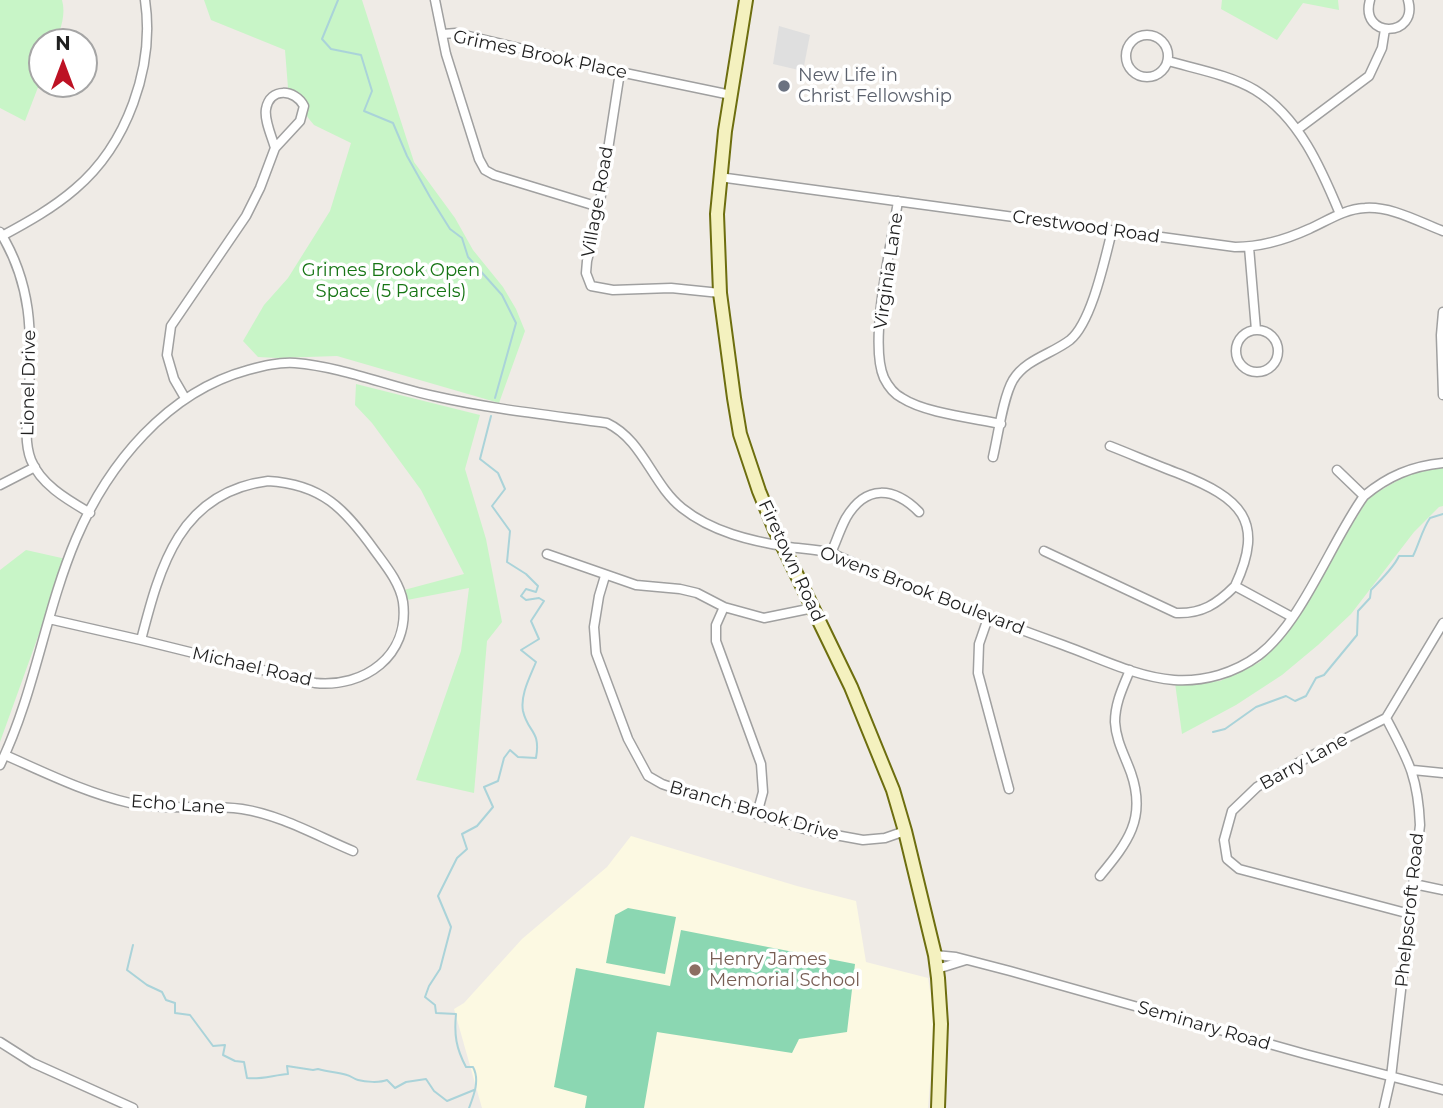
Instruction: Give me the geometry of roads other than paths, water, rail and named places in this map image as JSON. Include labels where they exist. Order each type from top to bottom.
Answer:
[{"type":"street","points":[[1,234],[32,220],[74,189],[107,153],[124,123],[143,70],[147,28],[145,0]]},
{"type":"street","points":[[435,0],[443,34]]},
{"type":"street","name":"Firetown Road","points":[[746,0],[719,177],[717,247],[727,359],[740,434],[759,491],[851,687],[893,789],[905,831],[937,969],[941,1024],[938,1108]]},
{"type":"street","points":[[1370,0],[1369,16],[1378,27],[1385,29],[1399,27],[1404,23],[1410,11],[1408,0]]},
{"type":"street","points":[[1298,129],[1369,76],[1377,61],[1385,29]]},
{"type":"street","name":"Grimes Brook Place","points":[[599,207],[508,180],[485,170],[479,159],[446,54],[443,34],[456,33],[731,95]]},
{"type":"street","points":[[1148,34],[1162,41],[1166,47],[1168,61],[1160,74],[1145,78],[1132,72],[1125,58],[1126,51],[1134,39],[1148,34]]},
{"type":"street","points":[[1168,61],[1233,80],[1255,90],[1276,106],[1298,129],[1340,214]]},
{"type":"street","name":"Village Road","points":[[621,72],[599,207],[587,261],[586,273],[591,286],[612,290],[671,288],[720,293]]},
{"type":"street","points":[[186,398],[174,379],[167,355],[171,326],[246,216],[275,148],[300,121],[304,106],[294,94],[276,94],[267,105],[265,113],[275,148]]},
{"type":"street","name":"Crestwood Road","points":[[719,177],[1249,247],[1284,239],[1353,209],[1375,208],[1443,231]]},
{"type":"street","name":"Virginia Lane","points":[[898,201],[882,302],[880,359],[884,379],[895,393],[911,403],[1001,424]]},
{"type":"street","points":[[993,457],[1007,394],[1016,376],[1027,365],[1072,338],[1082,324],[1102,272],[1112,231]]},
{"type":"street","name":"Lionel Drive","points":[[1,234],[22,278],[30,317],[27,440],[30,459],[47,484],[90,513]]},
{"type":"street","points":[[1249,247],[1256,330]]},
{"type":"street","points":[[1443,312],[1443,395]]},
{"type":"street","points":[[1256,330],[1269,334],[1277,345],[1278,352],[1268,369],[1254,372],[1238,361],[1236,347],[1243,335],[1256,330]]},
{"type":"street","name":"Owens Brook Boulevard","points":[[0,765],[76,538],[110,475],[171,407],[218,380],[270,364],[292,363],[328,367],[465,403],[607,423],[638,449],[680,507],[722,531],[784,546],[831,553],[988,618],[1130,670],[1176,680],[1199,680],[1218,676],[1258,656],[1274,642],[1292,617],[1364,496],[1394,475],[1416,467],[1443,463]]},
{"type":"street","points":[[1044,551],[1175,613],[1198,612],[1211,607],[1235,586],[1246,562],[1248,532],[1244,518],[1230,499],[1199,482],[1110,446]]},
{"type":"street","points":[[0,485],[35,467]]},
{"type":"street","points":[[1337,470],[1364,496]]},
{"type":"street","name":"Michael Road","points":[[49,619],[286,677],[333,685],[351,682],[375,669],[387,658],[400,634],[403,600],[386,565],[353,520],[339,506],[320,494],[297,485],[268,481],[251,483],[228,491],[202,507],[181,532],[159,576],[141,640]]},
{"type":"street","points":[[831,553],[846,518],[853,508],[872,494],[883,492],[903,497],[919,512]]},
{"type":"street","points":[[547,554],[605,576],[636,585],[688,591],[724,607],[764,618],[813,608]]},
{"type":"street","name":"Branch Brook Drive","points":[[605,576],[594,626],[596,653],[608,689],[639,762],[648,776],[662,784],[808,830],[863,840],[898,835],[905,831]]},
{"type":"street","points":[[1235,586],[1292,617]]},
{"type":"street","points":[[724,607],[716,625],[716,641],[761,765],[763,792],[757,814]]},
{"type":"street","points":[[988,618],[979,644],[978,673],[1009,789]]},
{"type":"street","points":[[1386,718],[1443,623]]},
{"type":"street","points":[[1100,876],[1126,844],[1135,820],[1134,784],[1118,744],[1115,723],[1119,696],[1130,670]]},
{"type":"street","name":"Phelpscroft Road","points":[[1384,1108],[1391,1077],[1420,825],[1419,796],[1413,770],[1386,718]]},
{"type":"street","name":"Barry Lane","points":[[1386,718],[1303,760],[1257,787],[1232,811],[1224,840],[1227,859],[1239,869],[1410,914]]},
{"type":"street","name":"Echo Lane","points":[[5,755],[85,790],[130,803],[257,812],[353,851]]},
{"type":"street","points":[[1413,770],[1443,773]]},
{"type":"street","points":[[1414,884],[1443,890]]},
{"type":"street","name":"Seminary Road","points":[[934,954],[1076,989],[1443,1090]]},
{"type":"street","points":[[937,969],[966,960]]},
{"type":"street","points":[[0,1042],[33,1063],[133,1108]]},
{"type":"waterway","points":[[338,0],[322,39],[331,49],[361,55],[372,91],[364,111],[393,123],[407,156],[430,197],[450,229],[462,238],[468,257],[502,295],[516,323],[495,398]]},
{"type":"waterway","points":[[469,1108],[476,1087],[476,1077],[473,1067],[466,1067],[458,1047],[456,1014],[436,1013],[435,1005],[425,997],[440,969],[451,927],[438,896],[457,858],[467,849],[462,834],[477,826],[493,807],[484,787],[498,781],[504,758],[510,750],[518,757],[536,758],[537,742],[525,718],[522,705],[536,662],[521,650],[539,639],[531,621],[544,601],[539,598],[526,600],[521,596],[526,589],[536,592],[538,586],[526,574],[507,562],[510,531],[492,506],[505,489],[498,473],[480,459],[491,416]]},
{"type":"waterway","points":[[1213,732],[1225,729],[1256,707],[1286,696],[1295,701],[1306,696],[1316,678],[1324,675],[1357,635],[1358,611],[1370,598],[1371,590],[1399,556],[1413,556],[1430,518],[1443,514]]},
{"type":"waterway","points":[[133,945],[127,970],[162,992],[166,1000],[175,1003],[175,1013],[190,1015],[213,1046],[225,1045],[223,1055],[244,1062],[247,1078],[288,1074],[287,1066],[340,1073],[364,1081],[387,1080],[395,1088],[406,1082],[426,1079],[434,1091],[447,1101],[474,1090]]},
{"type":"place","name":"New Life in Christ Fellowship","points":[[784,86]]},
{"type":"place","name":"Henry James Memorial School","points":[[695,970]]},
{"type":"park label","name":"Grimes Brook Open Space (5 Parcels)","points":[[391,281]]}]
